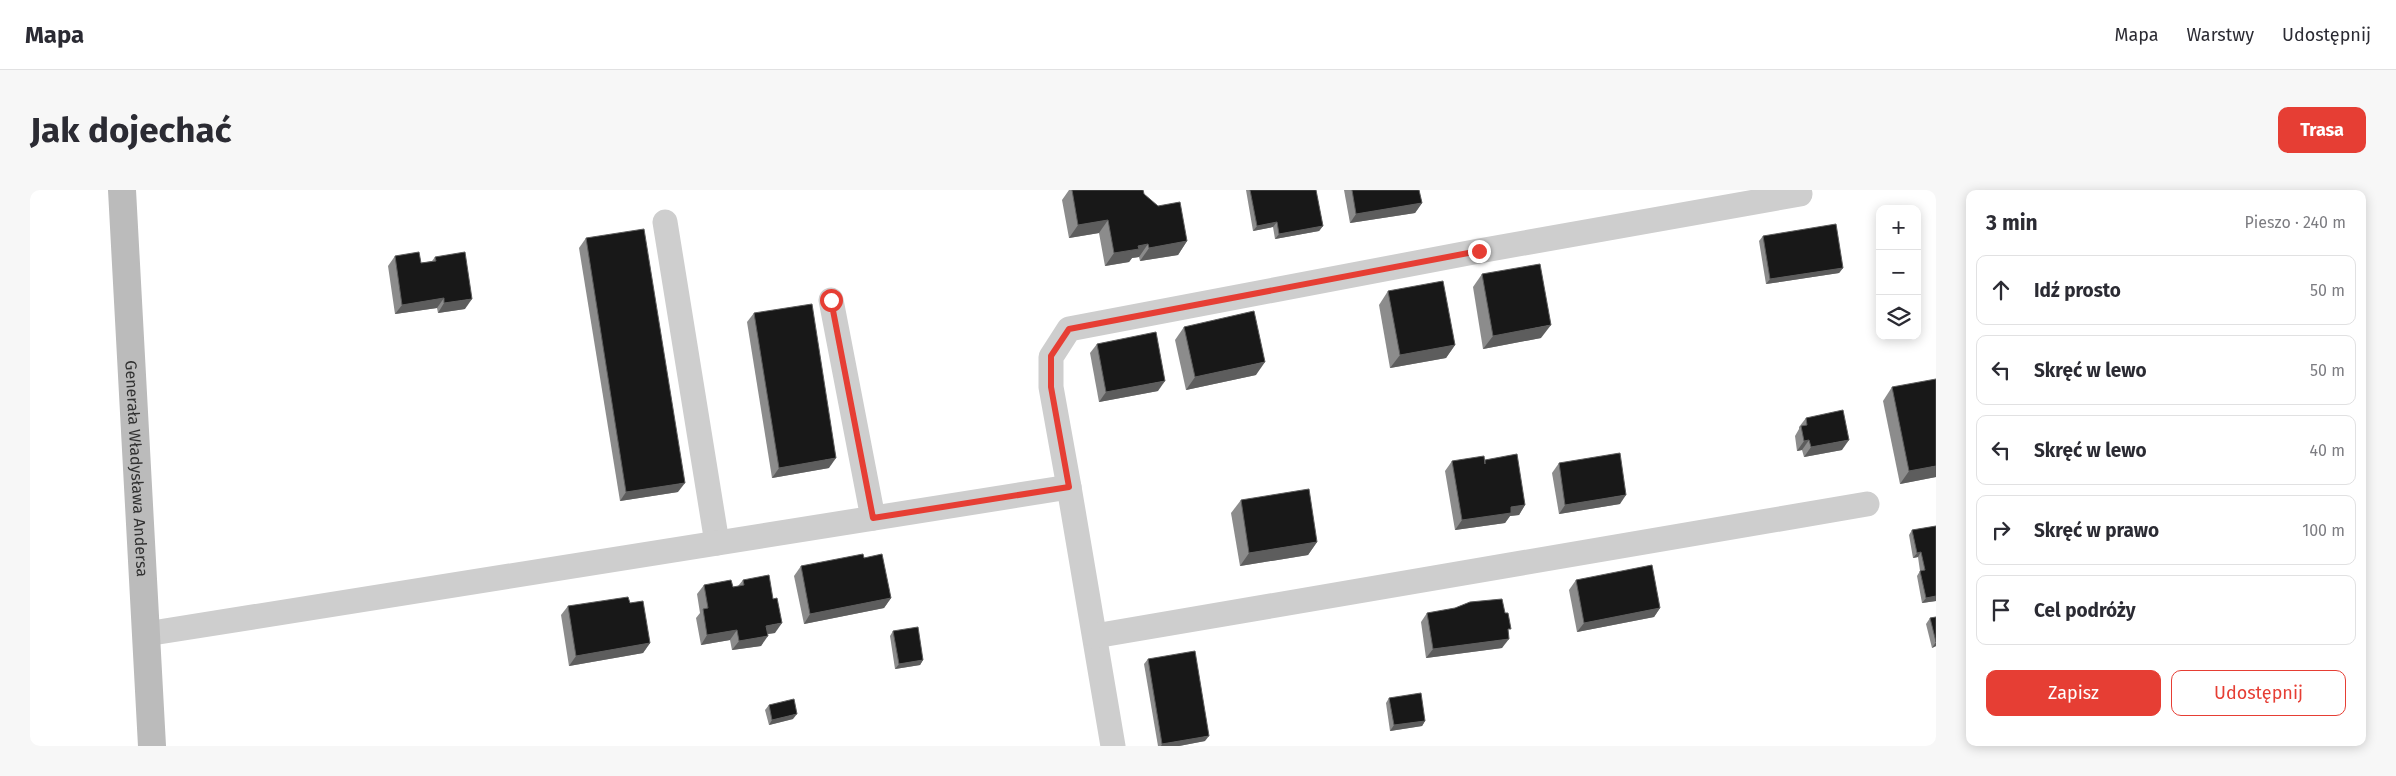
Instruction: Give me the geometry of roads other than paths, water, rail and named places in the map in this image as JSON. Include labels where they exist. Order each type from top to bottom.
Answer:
[{"type":"main road","name":"Generała Władysława Andersa","points":[[122,190],[152,746]]},
{"type":"street","points":[[1113,746],[1051,387],[1051,356],[1069,329],[1479,251],[1800,194]]},
{"type":"street","points":[[665,222],[717,543]]},
{"type":"street","points":[[831,300],[873,518]]},
{"type":"street","points":[[146,634],[1069,487]]},
{"type":"street","points":[[1095,636],[1867,504]]}]
